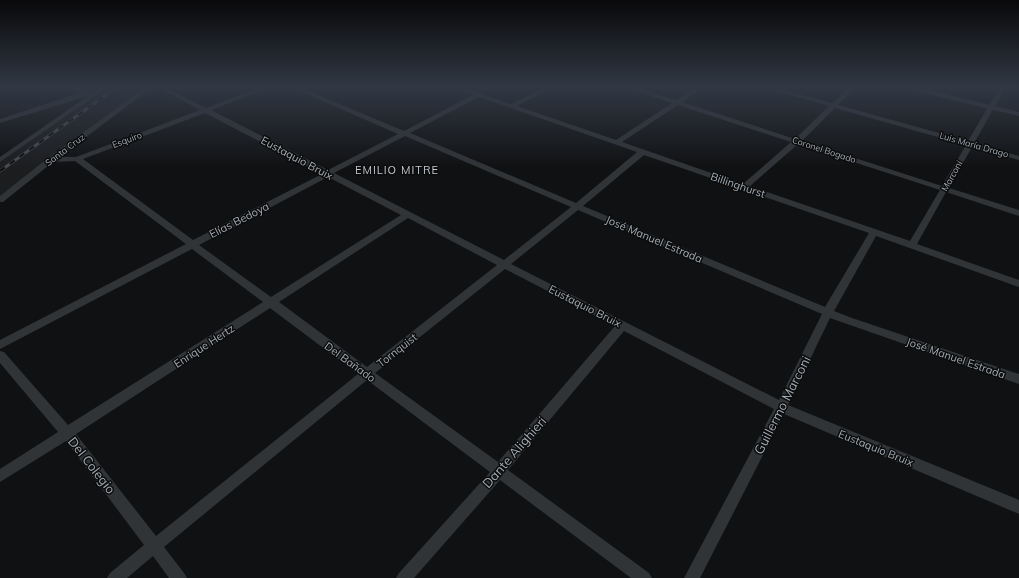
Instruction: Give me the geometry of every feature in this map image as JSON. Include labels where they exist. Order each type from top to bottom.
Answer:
[{"type":"street","points":[[0,121],[22,114]]},
{"type":"street","points":[[0,160],[66,114]]},
{"type":"street","name":"Santa Cruz","points":[[0,200],[113,114]]},
{"type":"street","name":"Esquiro","points":[[77,160],[196,114]]},
{"type":"street","name":"Eustaquio Bruix","points":[[214,114],[327,174],[793,413],[1019,507]]},
{"type":"street","name":"José Manuel Estrada","points":[[358,114],[848,321],[1019,380]]},
{"type":"street","name":"Elías Bedoya","points":[[0,345],[442,114]]},
{"type":"street","name":"Billinghurst","points":[[534,114],[873,233],[912,245],[1019,284]]},
{"type":"street","points":[[616,143],[659,114]]},
{"type":"street","name":"Coronel Bogado","points":[[714,114],[1019,213]]},
{"type":"street","points":[[744,187],[824,114]]},
{"type":"street","name":"Luis María Drago","points":[[865,114],[1019,158]]},
{"type":"street","name":"Marconi","points":[[912,245],[945,190],[987,114]]},
{"type":"street","name":"Tornquist","points":[[115,578],[366,374],[578,206],[642,152]]},
{"type":"street","points":[[51,160],[77,160]]},
{"type":"street","name":"Del Bañado","points":[[77,160],[190,245],[644,578]]},
{"type":"street","name":"Enrique Hertz","points":[[0,476],[407,215]]},
{"type":"street","name":"Guillermo Marconi","points":[[692,578],[781,407],[828,312],[873,233]]},
{"type":"street","name":"Dante Alighieri","points":[[404,578],[499,471],[622,326]]},
{"type":"street","name":"Del Colegio","points":[[0,355],[67,433],[179,578]]},
{"type":"shaded area","points":[[68,114],[111,114],[0,200],[0,162]]},
{"type":"railway","points":[[0,171],[79,114]]},
{"type":"district","name":"EMILIO MITRE","points":[[397,170]]}]
